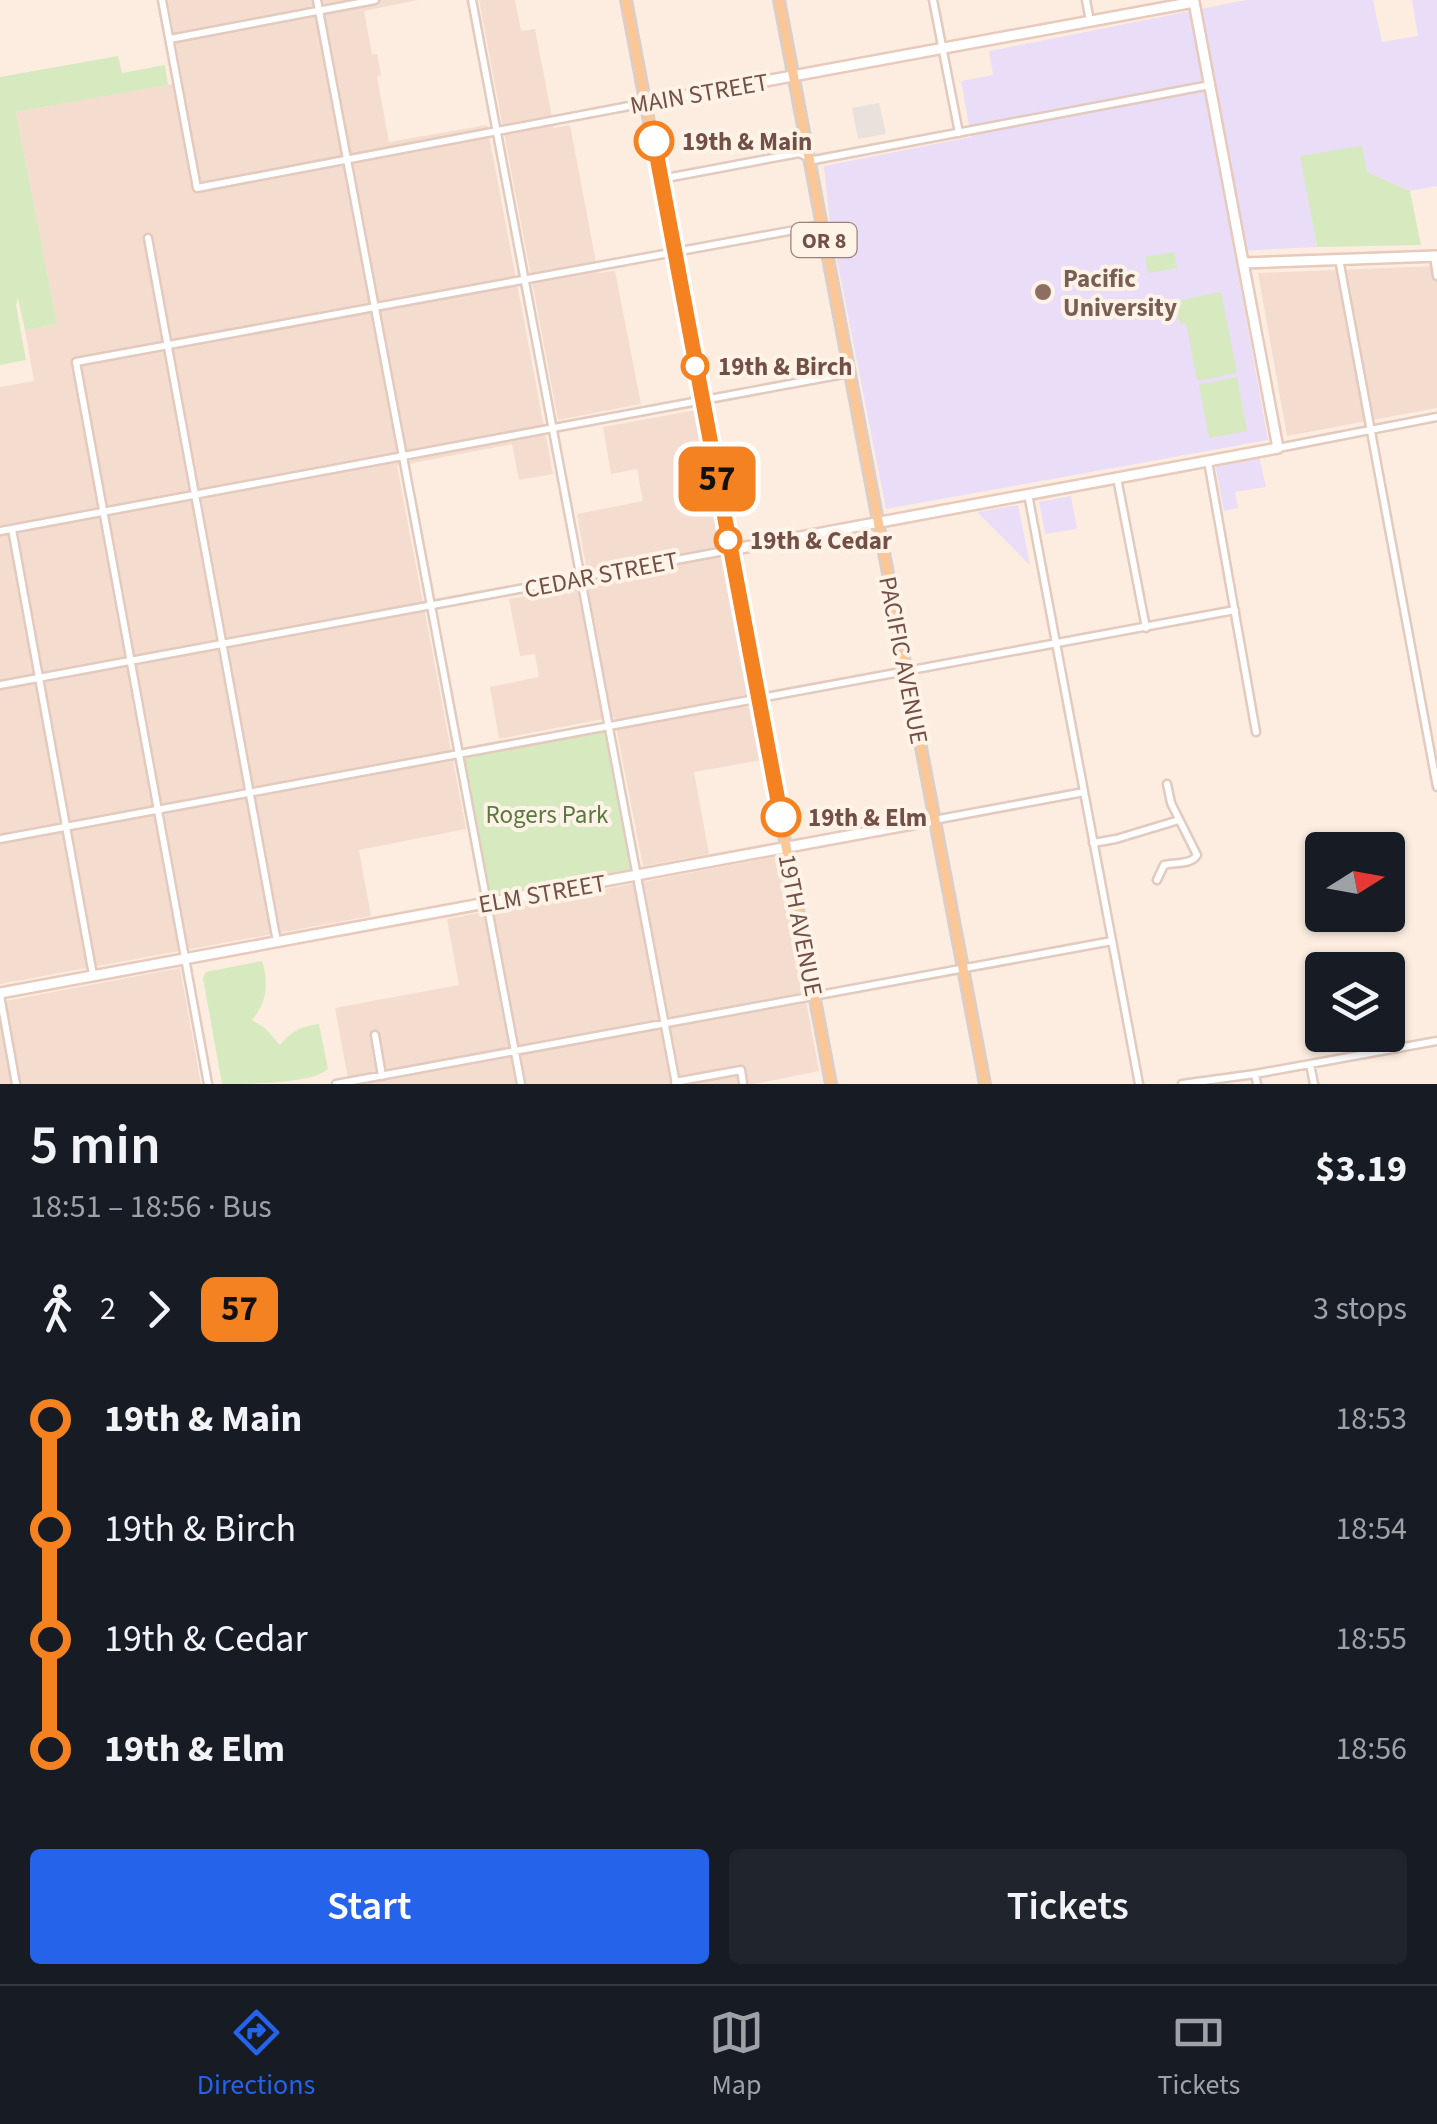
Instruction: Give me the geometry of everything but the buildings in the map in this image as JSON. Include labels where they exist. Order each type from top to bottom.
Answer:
[{"type":"main road","name":"19TH AVENUE","points":[[626,0],[831,1084]]},
{"type":"main road","name":"PACIFIC AVENUE","points":[[779,0],[984,1084]]},
{"type":"street","points":[[162,0],[170,39],[375,0]]},
{"type":"street","points":[[317,0],[522,1084]]},
{"type":"street","points":[[472,0],[676,1083],[740,1070],[743,1083]]},
{"type":"street","points":[[933,0],[959,133]]},
{"type":"street","points":[[1086,0],[1090,21]]},
{"type":"street","points":[[1198,1],[1278,448]]},
{"type":"street","name":"MAIN STREET","points":[[170,39],[197,188],[1198,1]]},
{"type":"street","points":[[661,178],[799,153],[814,160],[1210,85]]},
{"type":"street","points":[[208,1084],[76,362],[822,225]]},
{"type":"street","points":[[148,238],[277,942]]},
{"type":"street","points":[[1244,263],[1435,256],[1437,276]]},
{"type":"street","points":[[1339,259],[1437,786]]},
{"type":"street","points":[[0,531],[850,374]]},
{"type":"street","name":"CEDAR STREET","points":[[0,685],[1437,417]]},
{"type":"street","points":[[1208,460],[1256,732]]},
{"type":"street","points":[[1117,478],[1146,628]]},
{"type":"street","points":[[1028,494],[1139,1084]]},
{"type":"street","points":[[12,529],[94,975]]},
{"type":"street","points":[[0,838],[1235,610]]},
{"type":"street","points":[[1156,880],[1164,865],[1196,857],[1170,802],[1167,784]]},
{"type":"street","name":"ELM STREET","points":[[0,994],[1084,792]]},
{"type":"street","points":[[1094,844],[1179,820]]},
{"type":"street","points":[[336,1084],[1112,941]]},
{"type":"street","points":[[0,994],[16,1084]]},
{"type":"street","points":[[375,1035],[382,1076]]},
{"type":"street","points":[[1182,1084],[1437,1040]]},
{"type":"street","points":[[1310,1064],[1314,1084]]},
{"type":"street","points":[[1255,1074],[1257,1084]]},
{"type":"shaded area","points":[[168,0],[418,0],[364,11],[372,54],[377,54],[381,75],[377,77],[389,142],[487,125],[553,474],[519,480],[512,444],[397,466],[466,829],[359,850],[371,916],[0,984],[0,387],[34,381],[25,330],[57,324],[16,112],[183,82]]},
{"type":"shaded area","points":[[479,0],[515,0],[521,31],[535,29],[554,128],[570,125],[598,273],[615,271],[641,404],[558,420]]},
{"type":"shaded area","name":"Pacific University","points":[[1246,0],[1373,0],[1382,42],[1418,36],[1412,0],[1437,0],[1437,186],[1410,191],[1367,172],[1301,157],[1317,247],[1234,251],[1268,440],[886,509],[830,224],[824,166],[971,137],[961,81],[993,75],[989,51]]},
{"type":"shaded area","points":[[879,103],[886,134],[858,139],[852,108]]},
{"type":"shaded area","points":[[1437,266],[1437,408],[1287,436],[1258,273]]},
{"type":"shaded area","points":[[696,410],[762,760],[694,772],[709,854],[643,866],[614,717],[499,739],[490,687],[539,677],[535,654],[520,656],[509,599],[589,584],[577,514],[643,501],[637,469],[611,474],[603,427]]},
{"type":"shaded area","points":[[1259,456],[1266,487],[1235,492],[1238,508],[1224,511],[1215,463]]},
{"type":"shaded area","points":[[1071,496],[1077,529],[1045,534],[1039,502]]},
{"type":"shaded area","points":[[1018,505],[1030,565],[977,512]]},
{"type":"shaded area","points":[[779,856],[819,1071],[754,1084],[349,1084],[335,1008],[459,985],[447,919]]},
{"type":"shaded area","points":[[180,968],[201,1084],[0,1084],[0,1002]]},
{"type":"green space","points":[[118,56],[122,73],[165,65],[168,85],[16,112],[57,324],[25,330],[18,298],[26,360],[0,365],[0,77]]},
{"type":"green space","points":[[1362,146],[1367,172],[1410,191],[1421,245],[1317,247],[1300,156]]},
{"type":"green space","points":[[1174,252],[1177,268],[1148,273],[1145,257]]},
{"type":"green space","points":[[1221,292],[1237,373],[1197,381],[1186,323],[1180,324],[1175,301]]},
{"type":"green space","points":[[1237,377],[1247,431],[1209,438],[1199,385]]},
{"type":"green space","name":"Rogers Park","points":[[605,732],[630,869],[489,896],[463,758]]},
{"type":"green space","points":[[262,961],[265,992],[252,1020],[280,1045],[297,1030],[319,1024],[328,1069],[294,1080],[222,1084],[203,978],[206,972]]},
{"type":"bus line","name":"57","points":[[654,141],[781,817]]},
{"type":"place","name":"19th & Main","points":[[654,141]]},
{"type":"place","name":"Pacific University","points":[[1043,292]]},
{"type":"place","name":"19th & Birch","points":[[695,366]]},
{"type":"place","name":"19th & Cedar","points":[[728,540]]},
{"type":"place","name":"19th & Elm","points":[[781,817]]}]
